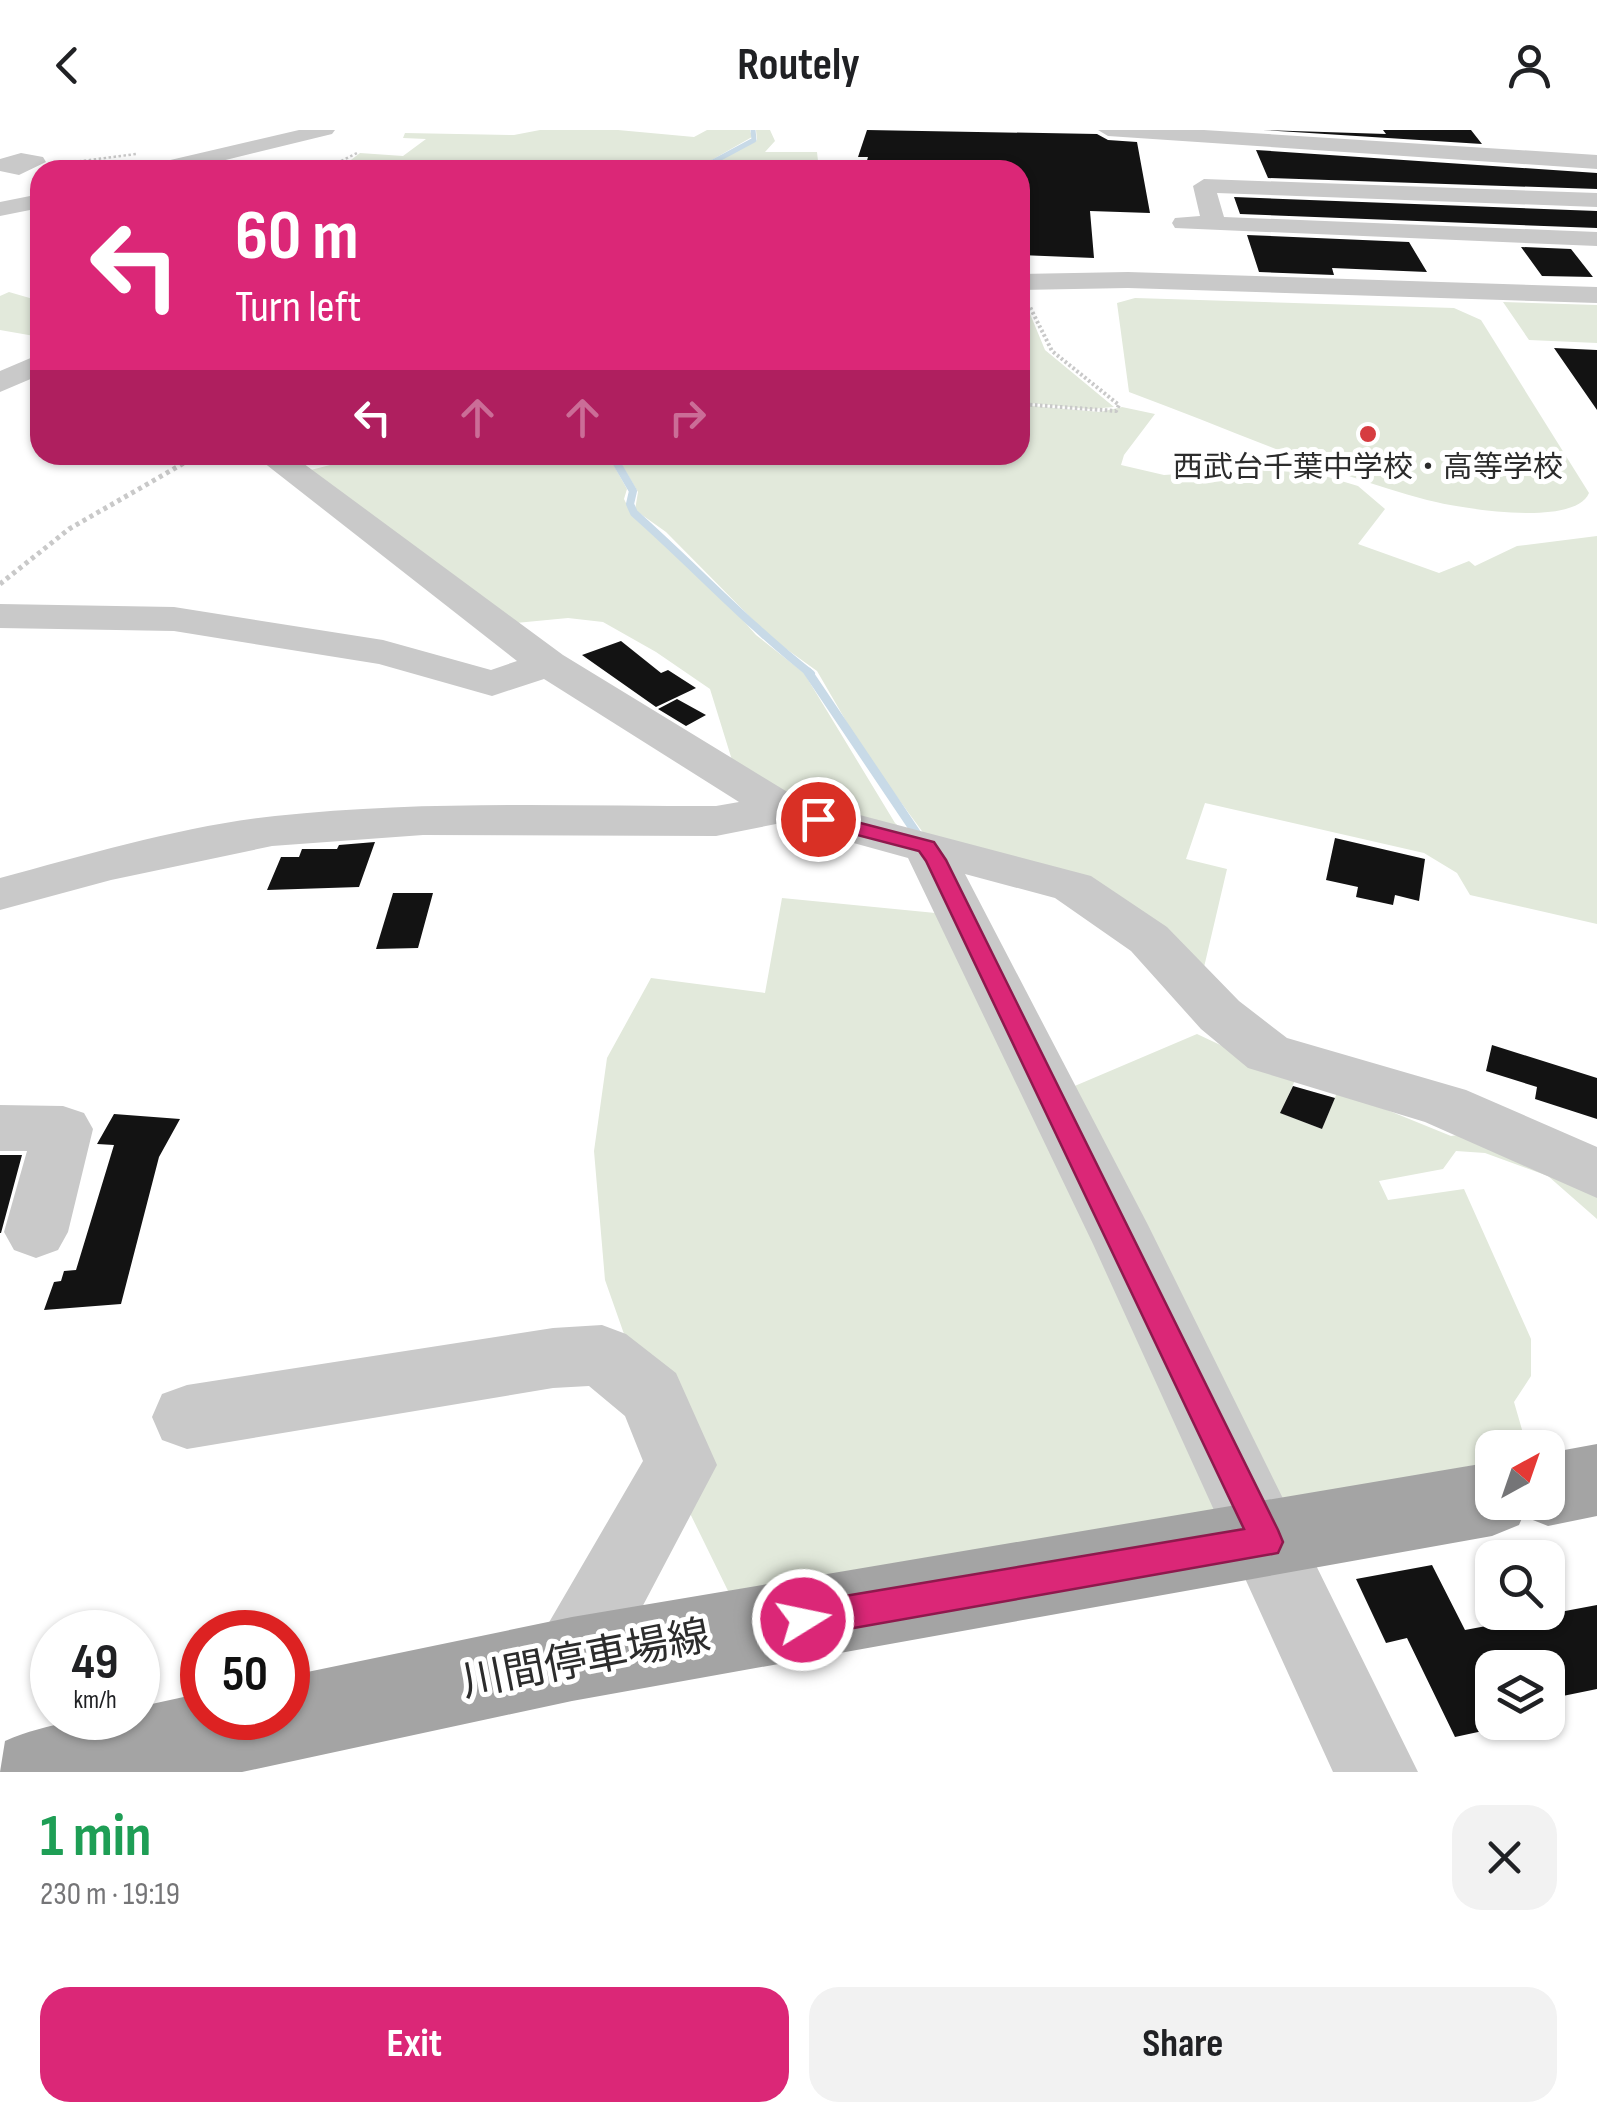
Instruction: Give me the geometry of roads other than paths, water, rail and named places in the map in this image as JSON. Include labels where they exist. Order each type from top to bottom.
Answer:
[{"type":"main road","points":[[1565,1486],[1597,1480]]},
{"type":"main road","name":"川間停車場線","points":[[36,1772],[572,1659],[1475,1503]]},
{"type":"street","points":[[204,160],[325,130]]},
{"type":"street","points":[[1108,130],[1163,138],[1597,158]]},
{"type":"street","points":[[1488,130],[1588,239],[1597,260]]},
{"type":"street","points":[[1556,142],[1569,153],[1597,158]]},
{"type":"street","points":[[1214,224],[1204,186],[1597,200]]},
{"type":"street","points":[[0,213],[30,204]]},
{"type":"street","points":[[0,213],[30,209]]},
{"type":"street","points":[[1199,282],[1182,214],[1214,224],[1588,239]]},
{"type":"street","points":[[1030,282],[1199,282],[1597,295]]},
{"type":"street","points":[[0,383],[30,369]]},
{"type":"street","points":[[284,465],[548,664],[782,809],[1072,887],[1101,903],[1149,940],[1220,1015],[1268,1052],[1445,1106],[1597,1174]]},
{"type":"street","points":[[0,616],[174,618],[384,652],[492,683],[548,664]]},
{"type":"street","points":[[0,894],[272,831],[423,820],[716,821],[782,809]]},
{"type":"street","points":[[926,847],[1126,1244],[1376,1772]]},
{"type":"street","points":[[0,1128],[64,1129],[36,1232]]},
{"type":"street","points":[[186,1417],[553,1358],[602,1355],[651,1394],[682,1465],[572,1659]]},
{"type":"waterway","points":[[717,160],[754,140],[753,130]]},
{"type":"waterway","points":[[618,465],[633,491],[630,504],[634,513],[811,674]]},
{"type":"waterway","points":[[808,672],[919,837]]},
{"type":"place","name":"西武台千葉中学校・高等学校","points":[[1368,434]]}]
